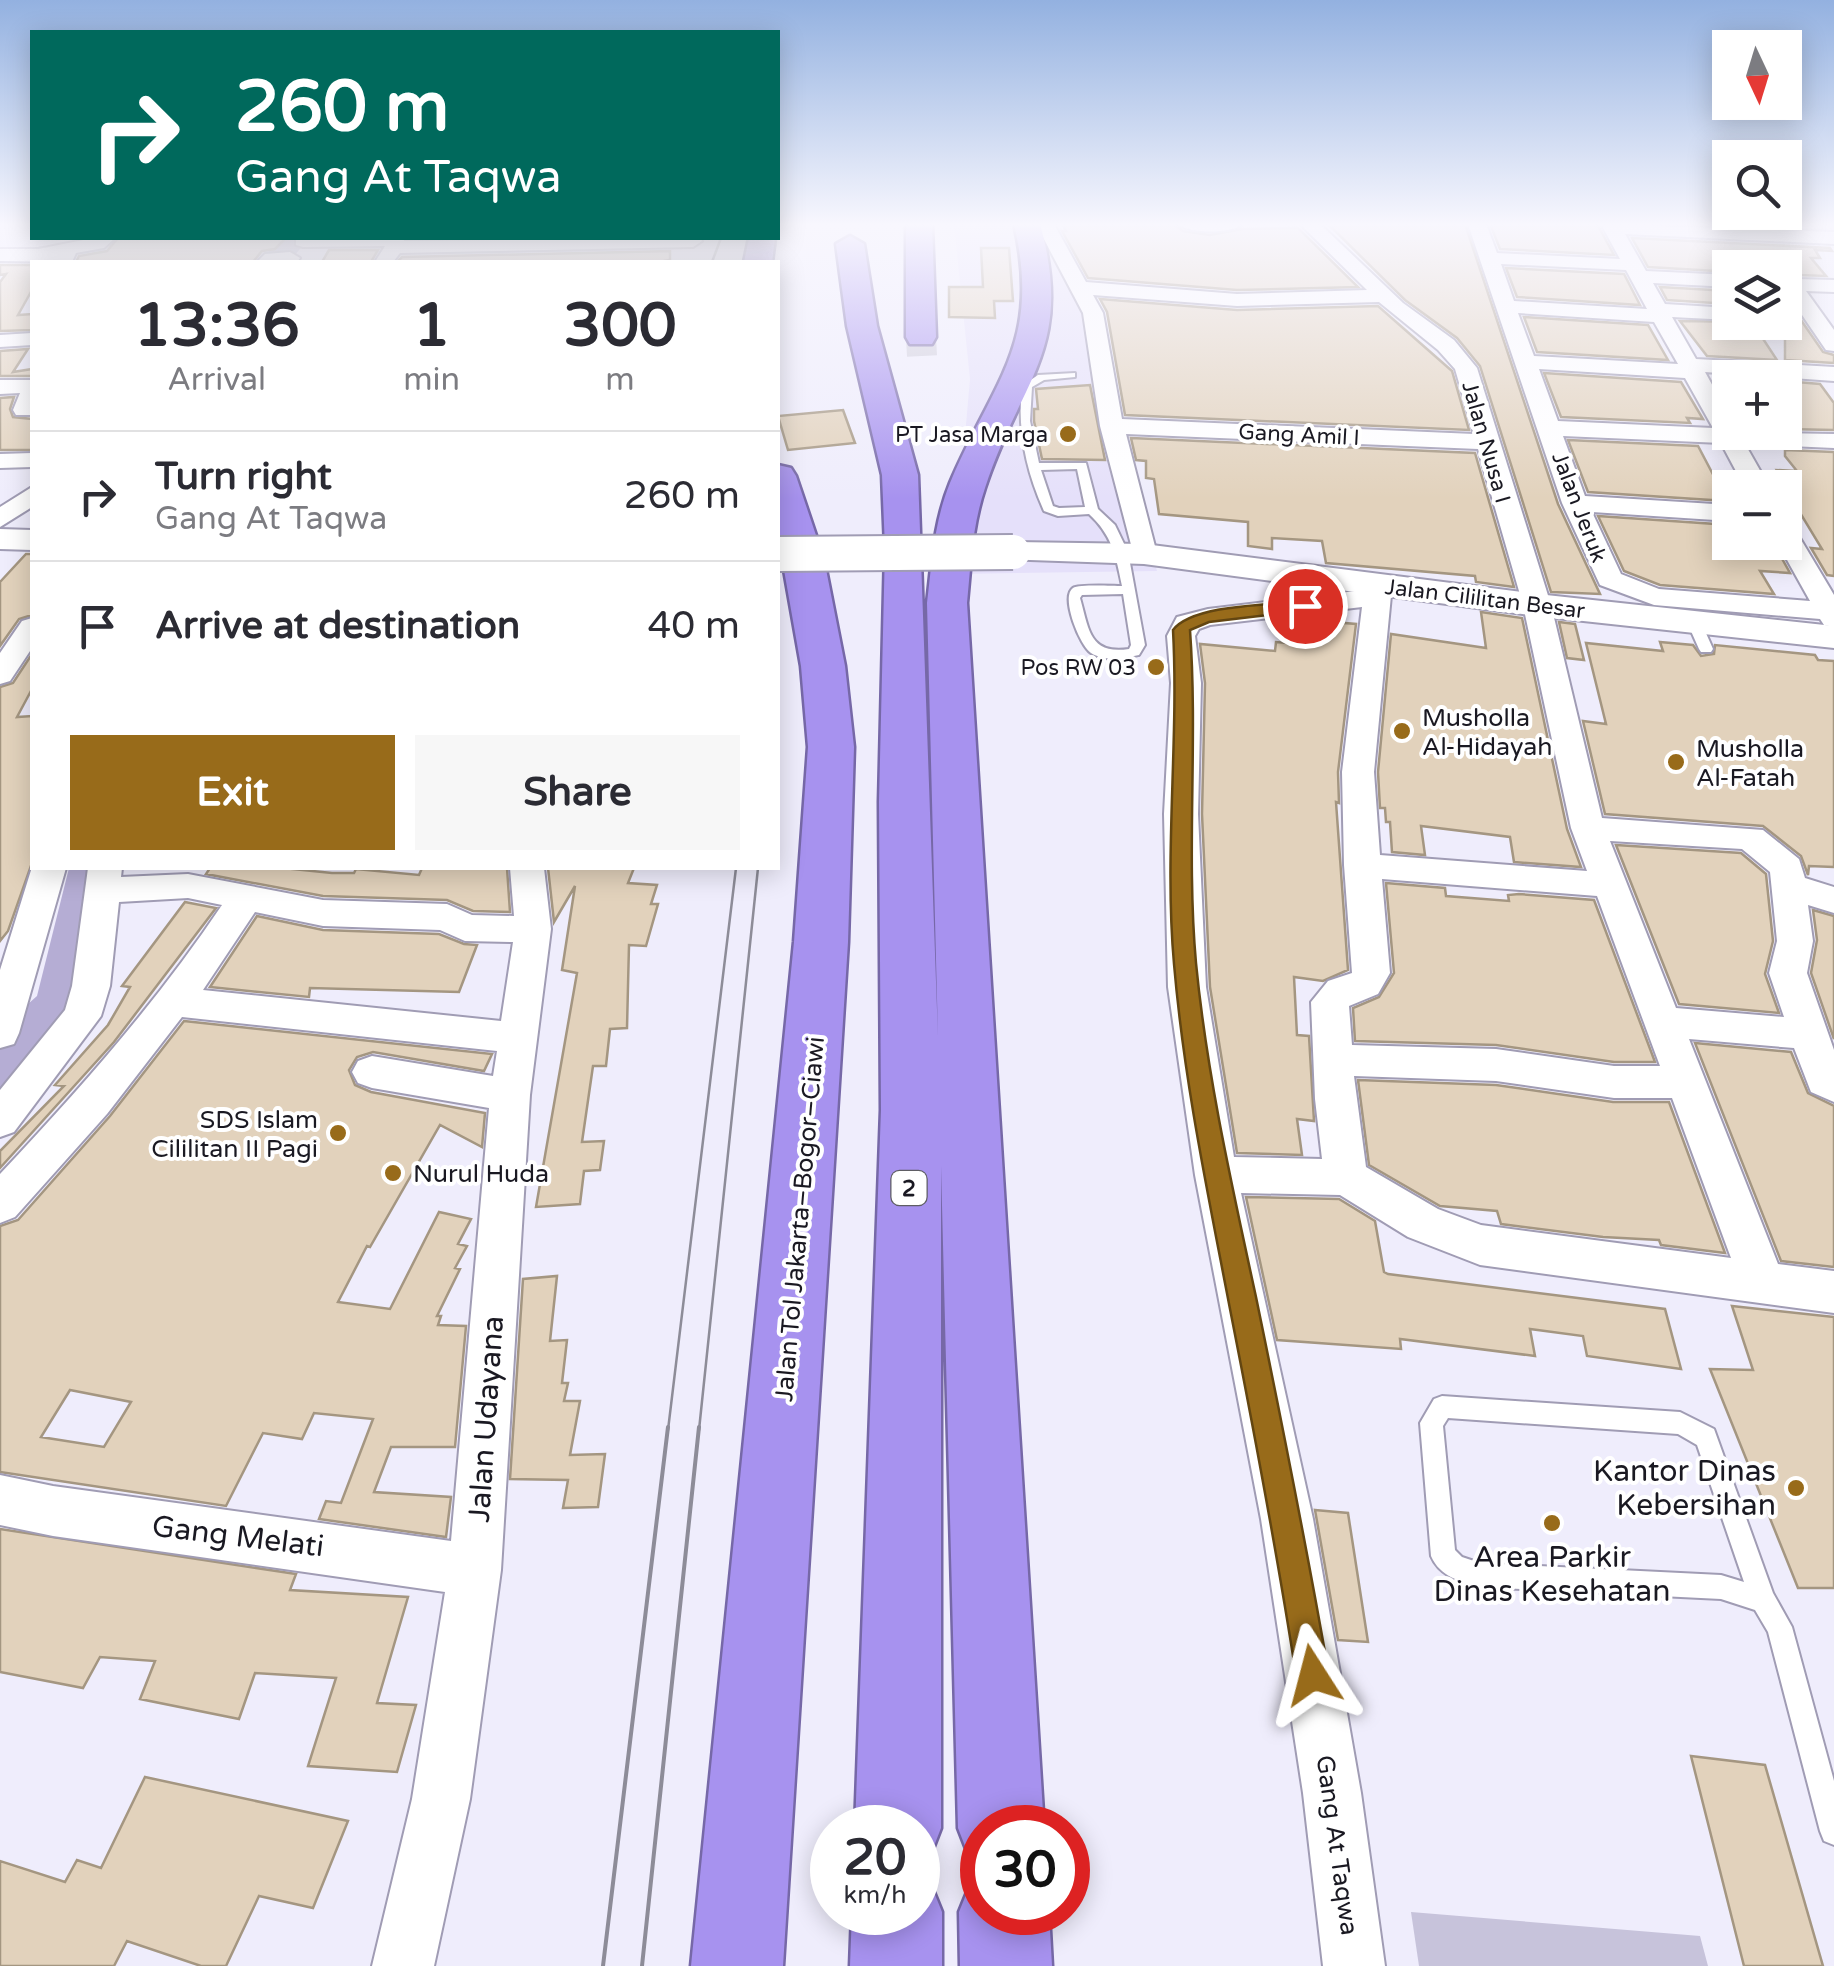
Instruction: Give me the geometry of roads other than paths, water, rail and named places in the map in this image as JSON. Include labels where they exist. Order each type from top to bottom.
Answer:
[{"type":"highway","name":"2","points":[[861,316],[862,326],[912,378]]},
{"type":"highway","name":"2","points":[[898,1805],[910,1110],[902,802],[904,548],[900,475],[915,316]]},
{"type":"highway","points":[[1000,1805],[948,602],[954,527],[980,458],[1029,356],[1040,316]]},
{"type":"highway","name":"Jalan Tol Jakarta–Bogor–Ciawi","points":[[737,1966],[807,1130],[830,748],[823,666],[804,559],[780,482]]},
{"type":"highway","points":[[896,1935],[896,1966]]},
{"type":"highway","points":[[1005,1935],[1006,1966]]},
{"type":"street","points":[[1093,316],[1133,553]]},
{"type":"street","name":"Jalan Nusa I","points":[[1407,316],[1460,360],[1468,376],[1537,605],[1588,828],[1763,1284]]},
{"type":"street","name":"Jalan Jeruk","points":[[1508,316],[1528,362],[1575,503],[1602,568],[1616,584],[1638,593],[1832,622]]},
{"type":"street","points":[[1661,316],[1712,405]]},
{"type":"street","points":[[1824,319],[1834,345]]},
{"type":"street","points":[[0,342],[30,339]]},
{"type":"street","points":[[1528,362],[1834,374]]},
{"type":"street","points":[[0,387],[30,386]]},
{"type":"street","name":"Gang Amil I","points":[[1112,426],[1486,442]]},
{"type":"street","points":[[1551,428],[1712,434]]},
{"type":"street","points":[[1802,439],[1834,441]]},
{"type":"street","points":[[0,461],[30,460]]},
{"type":"street","points":[[0,519],[30,496]]},
{"type":"street","points":[[1575,503],[1712,512]]},
{"type":"street","points":[[0,539],[30,540]]},
{"type":"street","name":"Jalan Cililitan Besar","points":[[780,554],[1133,553],[1377,591],[1537,605],[1700,636],[1832,622]]},
{"type":"street","points":[[1799,560],[1832,622]]},
{"type":"street","points":[[1346,1177],[1332,1061],[1330,1002],[1340,990],[1365,984],[1371,972],[1361,865],[1358,772],[1377,591]]},
{"type":"street","name":"Gang At Taqwa","points":[[1354,1966],[1332,1793],[1287,1518],[1200,1092],[1183,935],[1180,814],[1186,684],[1182,630],[1187,623],[1208,617],[1377,591]]},
{"type":"street","points":[[0,674],[30,630]]},
{"type":"street","points":[[1588,828],[1752,838],[1787,868],[1795,940],[1788,973],[1824,1081],[1834,1086]]},
{"type":"street","points":[[1361,865],[1608,886]]},
{"type":"street","points":[[0,1033],[16,930],[48,870]]},
{"type":"street","name":"Jalan Udayana","points":[[403,1966],[441,1799],[476,1570],[510,1095],[533,929],[528,870]]},
{"type":"street","points":[[0,1120],[82,1016],[91,986],[103,879],[188,886],[323,913],[447,916],[465,928],[533,929]]},
{"type":"street","points":[[1788,885],[1834,900]]},
{"type":"street","points":[[0,1204],[93,1102],[202,966],[244,900]]},
{"type":"street","points":[[172,1001],[520,1038]]},
{"type":"street","points":[[1663,1022],[1809,1034]]},
{"type":"street","points":[[1332,1061],[1418,1060],[1496,1065],[1614,1082],[1688,1082]]},
{"type":"street","points":[[372,1072],[510,1095]]},
{"type":"street","points":[[1216,1175],[1346,1177],[1423,1224],[1480,1245],[1834,1292]]},
{"type":"street","name":"Gang Melati","points":[[0,1500],[53,1512],[476,1570]]},
{"type":"lane","points":[[1071,375],[1042,377],[1027,386],[1026,446],[1052,510],[1092,510]]},
{"type":"lane","points":[[1036,467],[1082,466],[1092,510],[1133,553],[1130,590],[1138,645],[1134,652],[1098,653],[1087,644],[1074,598],[1077,592],[1130,590]]},
{"type":"lane","points":[[1763,1600],[1720,1587],[1480,1575],[1454,1566],[1443,1556],[1431,1423],[1442,1408],[1680,1423],[1706,1436],[1763,1600],[1779,1627],[1834,1831]]},
{"type":"waterway","points":[[0,1066],[63,1006],[96,870]]},
{"type":"tunnel","points":[[921,337],[922,356]]},
{"type":"tram line","points":[[668,1430],[736,870]]},
{"type":"tram line","points":[[699,1430],[758,870]]},
{"type":"tram line","points":[[603,1966],[668,1427]]},
{"type":"tram line","points":[[642,1966],[699,1427]]},
{"type":"place","name":"PT Jasa Marga","points":[[1068,434]]},
{"type":"place","name":"Pos RW 03","points":[[1156,667]]},
{"type":"place","name":"Musholla Al-Hidayah","points":[[1402,731]]},
{"type":"place","name":"Musholla Al-Fatah","points":[[1676,762]]},
{"type":"place","name":"SDS Islam Cililitan II Pagi","points":[[338,1133]]},
{"type":"place","name":"Nurul Huda","points":[[393,1173]]},
{"type":"place","name":"Kantor Dinas Kebersihan","points":[[1796,1488]]},
{"type":"place","name":"Area Parkir Dinas Kesehatan","points":[[1552,1523]]}]
